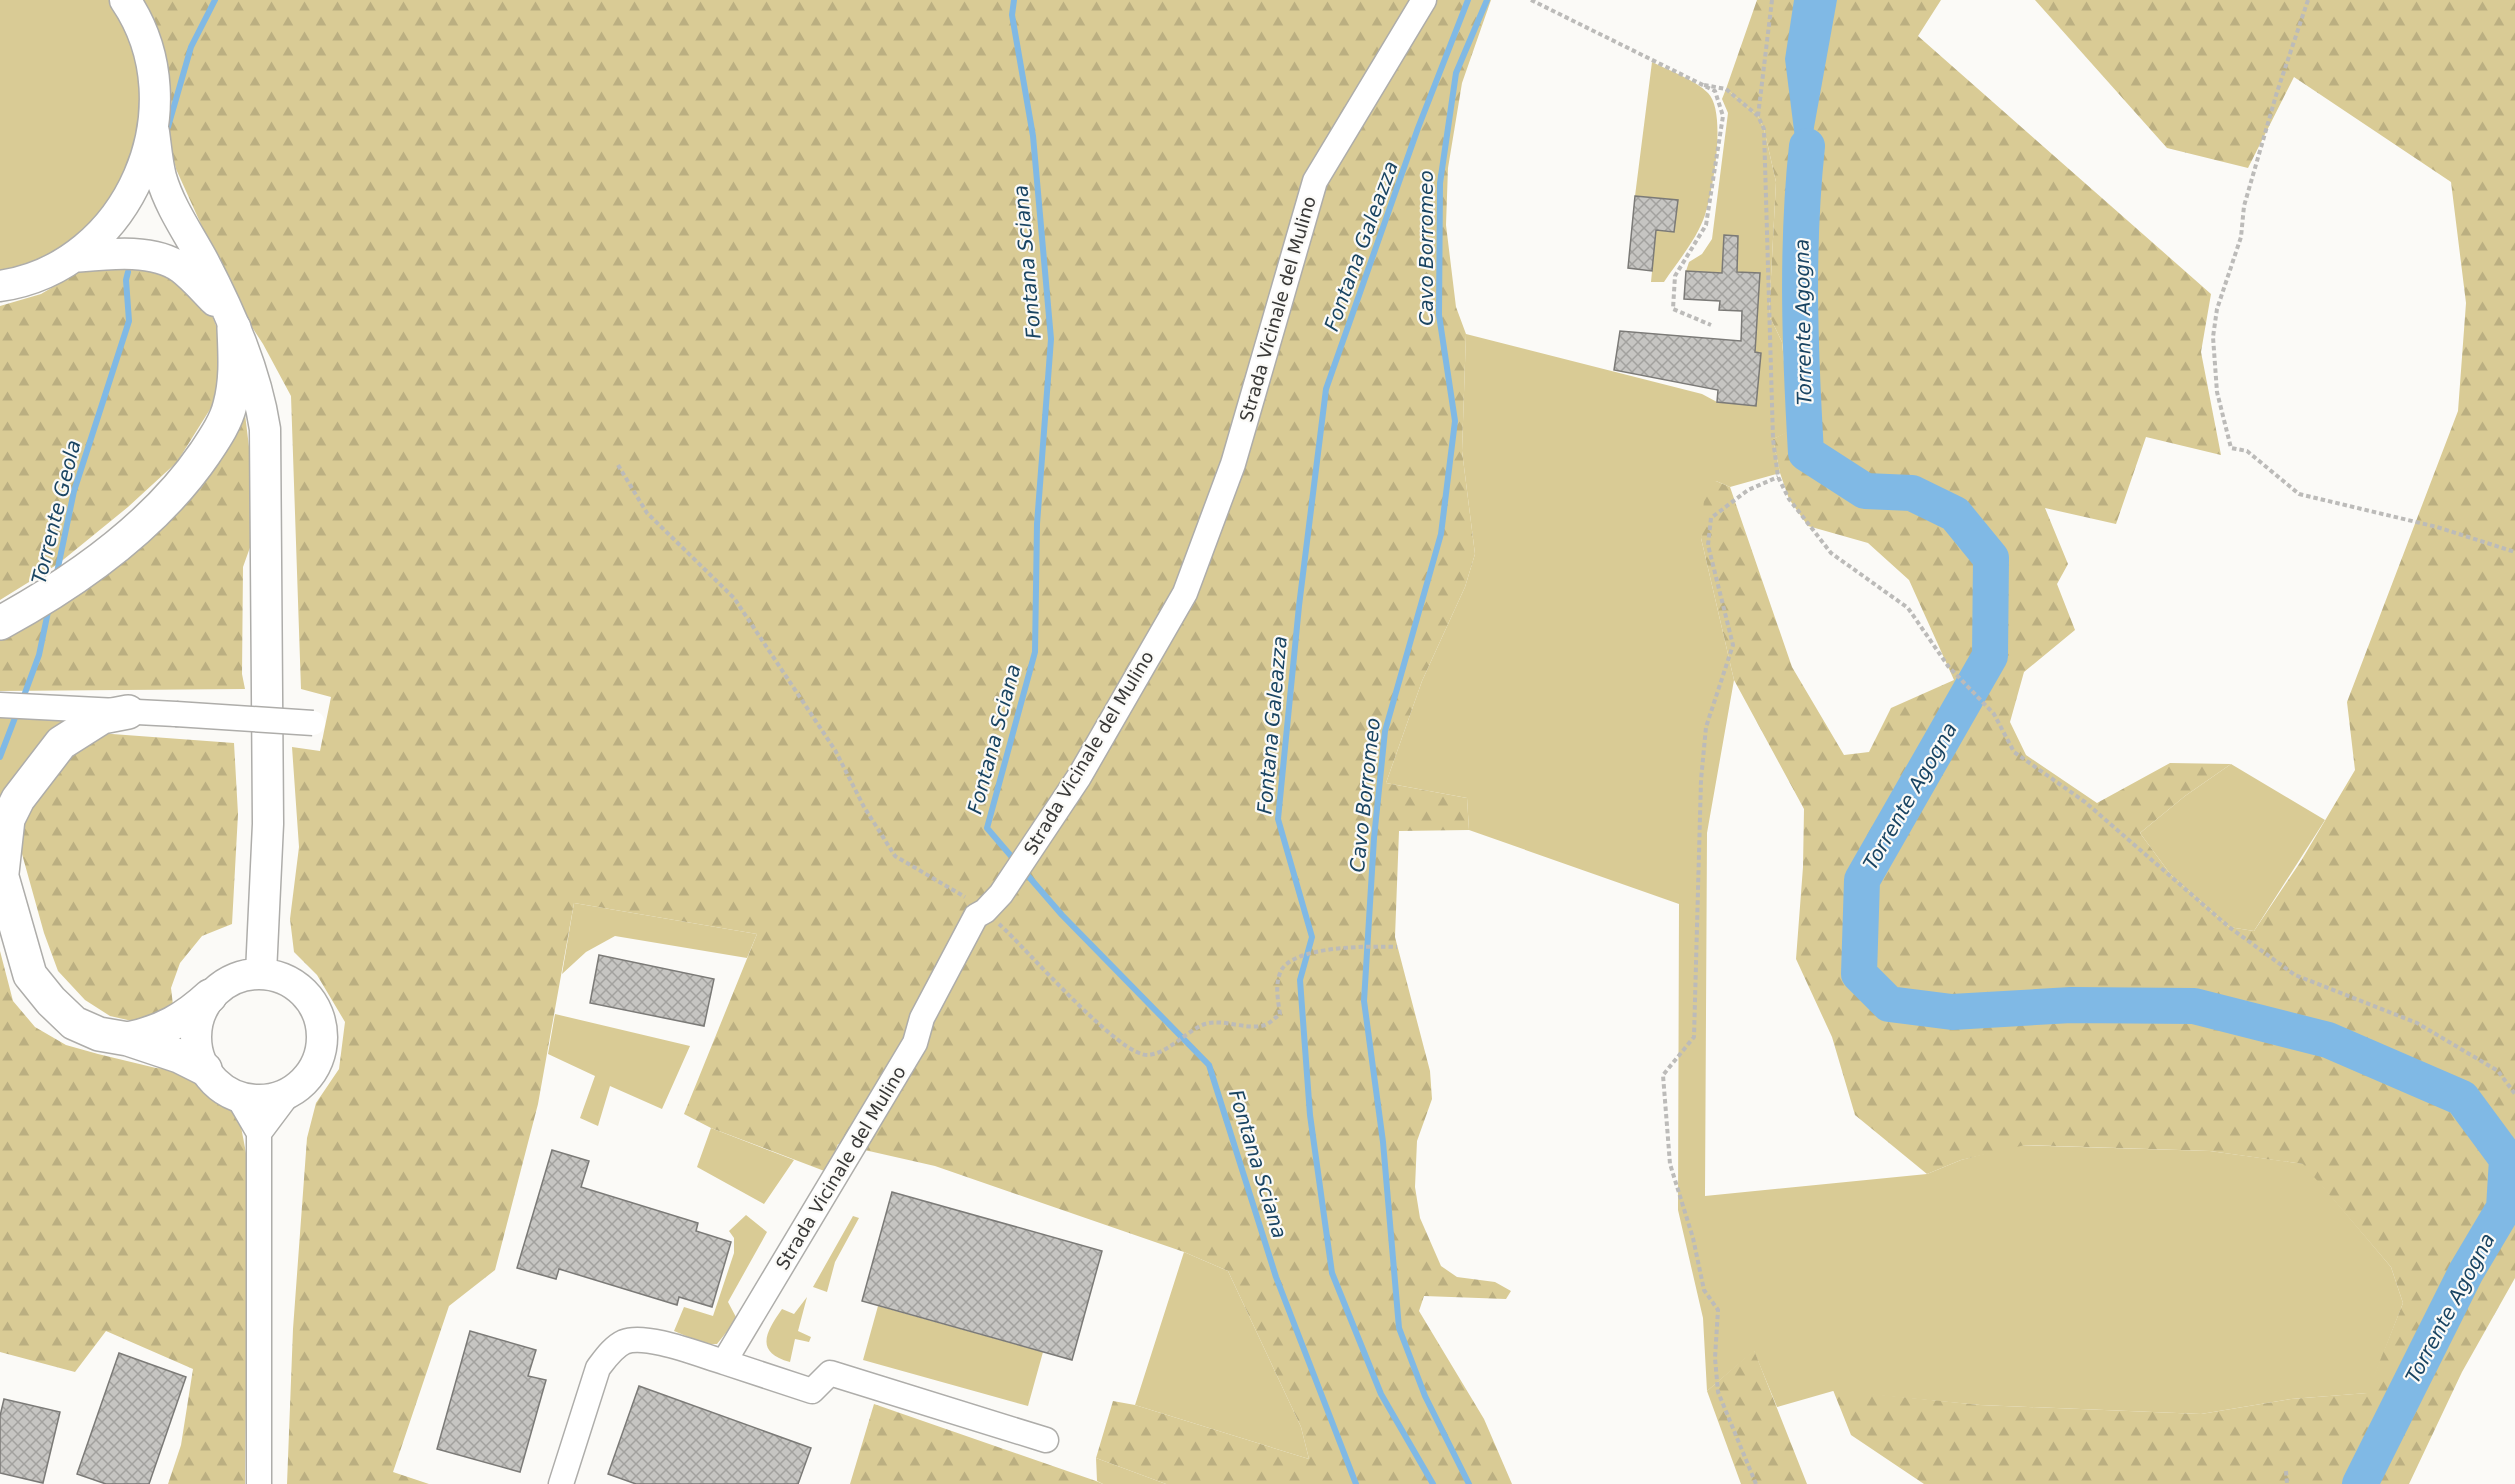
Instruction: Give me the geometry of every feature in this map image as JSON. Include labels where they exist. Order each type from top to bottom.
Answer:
[{"type":"highway","points":[[0,623],[67,582],[150,518],[190,474],[218,433],[230,405],[235,369],[230,320]]},
{"type":"highway","points":[[128,712],[102,717],[61,743],[18,799],[8,819],[1,871],[30,975],[51,1001],[74,1023],[99,1034],[128,1039],[179,1056],[205,1069]]},
{"type":"highway","points":[[128,1039],[154,1034],[187,1017],[210,996]]},
{"type":"main road","points":[[125,0],[137,18],[154,74],[154,132],[160,175],[170,202],[204,263],[230,320],[261,398],[265,429],[268,824],[261,973]]},
{"type":"main road","points":[[0,286],[44,274],[75,257],[112,223],[139,180],[154,132]]},
{"type":"main road","points":[[75,257],[111,254],[141,256],[180,267],[230,320]]},
{"type":"main road","points":[[261,973],[282,977],[299,988],[313,1003],[321,1022],[322,1043],[317,1063],[306,1080],[289,1093],[255,1100],[238,1096],[214,1081],[205,1069],[197,1051],[196,1032],[200,1013],[210,996],[224,983],[242,975],[261,973]]},
{"type":"street","name":"Strada Vicinale del Mulino","points":[[724,1362],[915,1044],[922,1018],[976,916],[985,911],[1020,866],[1079,777],[1185,593],[1233,464],[1315,181],[1424,0]]},
{"type":"street","points":[[0,705],[313,723]]},
{"type":"street","points":[[259,1133],[289,1093]]},
{"type":"street","points":[[238,1096],[259,1133],[259,1484]]},
{"type":"street","points":[[561,1484],[598,1368],[610,1353],[625,1342],[645,1340],[724,1362],[812,1391],[830,1373],[1046,1440]]},
{"type":"path","points":[[1531,0],[1715,91],[1723,116],[1706,225],[1674,276],[1673,309],[1711,324]]},
{"type":"path","points":[[1758,116],[1772,0]]},
{"type":"path","points":[[2308,0],[2277,92],[2244,206],[2241,237],[2217,309],[2213,337],[2217,392],[2231,448],[2247,451],[2299,494],[2438,526],[2515,552]]},
{"type":"path","points":[[1704,85],[1726,89],[1758,116],[1764,129],[1773,439],[1778,477],[1789,499],[1831,553],[1908,608],[1948,666],[1994,714],[2014,752],[2085,802],[2229,927],[2295,975],[2417,1023],[2498,1071],[2515,1094]]},
{"type":"path","points":[[618,465],[647,513],[734,598],[835,750],[864,807],[895,856],[985,911],[1124,1046],[1139,1055],[1151,1055],[1207,1023],[1264,1025],[1280,1014],[1277,993],[1280,972],[1292,959],[1322,949],[1397,947]]},
{"type":"path","points":[[1756,1484],[1718,1392],[1715,1358],[1718,1310],[1704,1290],[1693,1238],[1670,1164],[1663,1075],[1694,1037],[1701,780],[1706,727],[1733,645],[1708,545],[1711,518],[1748,490],[1778,477]]},
{"type":"path","points":[[2286,1471],[2287,1484]]},
{"type":"green space","points":[[0,0],[109,0],[125,28],[136,57],[141,88],[140,119],[134,150],[123,179],[107,206],[86,230],[67,245],[35,260],[0,271]]},
{"type":"green space","points":[[141,0],[1491,0],[1462,83],[1448,168],[1446,225],[1456,307],[1466,334],[1462,451],[1475,554],[1465,587],[1422,681],[1386,783],[1467,798],[1469,830],[1399,831],[1395,937],[1430,1071],[1432,1099],[1417,1141],[1415,1187],[1420,1218],[1441,1266],[1457,1277],[1495,1282],[1511,1291],[1506,1299],[1424,1296],[1419,1311],[1484,1419],[1512,1484],[1166,1484],[1096,1458],[1113,1401],[1135,1405],[1309,1459],[1301,1427],[1228,1271],[1184,1252],[935,1166],[838,1144],[827,1172],[711,1128],[684,1114],[757,934],[574,903],[538,1104],[495,1270],[449,1306],[393,1472],[429,1484],[287,1484],[293,1329],[307,1138],[316,1103],[339,1069],[345,1022],[317,975],[294,952],[290,919],[299,847],[292,747],[320,751],[331,697],[301,689],[291,396],[263,344],[237,304],[176,169],[169,140],[170,113],[162,53]]},
{"type":"green space","points":[[1757,0],[1941,0],[1918,36],[2211,294],[2201,352],[2221,455],[2146,437],[2116,524],[2045,508],[2068,564],[2057,584],[2075,630],[2024,672],[2010,722],[2026,755],[2097,803],[2170,763],[2231,764],[2185,796],[2140,833],[2171,875],[2229,927],[2254,931],[2301,861],[2355,770],[2347,702],[2458,411],[2466,303],[2451,182],[2294,77],[2248,168],[2167,148],[2035,0],[2515,0],[2515,1278],[2462,1372],[2409,1484],[1924,1484],[1851,1435],[1833,1390],[1980,1405],[2201,1414],[2291,1399],[2367,1393],[2403,1303],[2391,1267],[2303,1164],[2210,1151],[2025,1145],[1961,1160],[1927,1174],[1855,1115],[1832,1037],[1796,959],[1803,867],[1804,809],[1734,680],[1701,538],[1705,486],[1716,481],[1730,487],[1792,667],[1844,755],[1869,752],[1891,708],[1954,680],[1909,580],[1868,543],[1808,526],[1789,499],[1780,473],[1773,439],[1791,430],[1782,342],[1769,315],[1776,182],[1764,129],[1758,116],[1726,89]]},
{"type":"green space","points":[[1652,62],[1689,79],[1708,93],[1714,103],[1718,134],[1712,188],[1702,224],[1664,282],[1651,282],[1656,230],[1674,232],[1677,200],[1635,196]]},
{"type":"green space","points":[[1726,89],[1758,116],[1764,129],[1776,182],[1769,315],[1782,342],[1791,431],[1773,439],[1780,473],[1730,487],[1716,481],[1701,538],[1734,680],[1707,833],[1705,1196],[1927,1174],[1961,1160],[2018,1145],[2210,1151],[2304,1164],[2391,1267],[2403,1303],[2368,1393],[2291,1399],[2201,1414],[1980,1405],[1833,1391],[1777,1407],[1754,1351],[1707,1391],[1703,1318],[1678,1210],[1679,904],[1469,830],[1467,798],[1386,783],[1422,681],[1465,587],[1475,554],[1462,451],[1466,334],[1702,394],[1717,402],[1756,405],[1760,353],[1741,351],[1742,324],[1757,324],[1760,273],[1737,272],[1723,253],[1722,273],[1686,271],[1689,262],[1702,254],[1712,239],[1728,113],[1722,99]]},
{"type":"green space","points":[[130,264],[166,275],[207,302],[220,336],[225,373],[214,403],[177,462],[128,507],[58,564],[0,600],[0,306],[41,294],[80,271]]},
{"type":"green space","points":[[244,406],[250,455],[253,539],[243,567],[242,674],[245,689],[0,691],[0,634],[89,583]]},
{"type":"green space","points":[[0,717],[79,720],[0,813]]},
{"type":"green space","points":[[85,732],[234,743],[238,814],[232,924],[202,936],[180,963],[171,988],[174,1014],[141,1023],[110,1016],[85,1000],[58,971],[44,933],[17,836],[39,779]]},
{"type":"green space","points":[[2231,764],[2325,820],[2254,931],[2229,927],[2171,875],[2140,833],[2185,796]]},
{"type":"green space","points":[[574,903],[757,934],[747,958],[615,936],[586,952],[562,974]]},
{"type":"green space","points":[[0,951],[13,1001],[35,1027],[66,1045],[98,1054],[156,1068],[188,1070],[215,1089],[239,1116],[249,1169],[245,1484],[168,1484],[181,1445],[193,1369],[106,1331],[75,1372],[0,1352]]},
{"type":"green space","points":[[555,1014],[690,1046],[662,1109],[610,1086],[598,1126],[580,1118],[595,1076],[548,1054]]},
{"type":"green space","points":[[711,1128],[794,1160],[764,1204],[697,1167]]},
{"type":"green space","points":[[746,1215],[767,1232],[728,1302],[737,1319],[717,1344],[705,1344],[674,1331],[684,1307],[713,1316],[734,1253],[734,1238],[729,1231]]},
{"type":"green space","points":[[853,1216],[859,1218],[835,1262],[827,1292],[813,1287]]},
{"type":"green space","points":[[1184,1252],[1228,1271],[1301,1427],[1309,1459],[1135,1405]]},
{"type":"green space","points":[[807,1297],[798,1331],[811,1337],[809,1342],[795,1339],[790,1362],[771,1353],[766,1340],[771,1326],[782,1309],[794,1314]]},
{"type":"green space","points":[[878,1306],[1043,1352],[1028,1406],[863,1360]]},
{"type":"green space","points":[[1754,1350],[1807,1484],[1741,1484],[1707,1391]]},
{"type":"green space","points":[[874,1404],[1096,1481],[1103,1484],[850,1484]]},
{"type":"green space","points":[[1096,1458],[1166,1484],[1103,1484],[1097,1481]]},
{"type":"water","points":[[1794,0],[1837,0],[1802,194],[1785,59]]},
{"type":"building","points":[[1635,196],[1678,200],[1674,232],[1656,230],[1652,271],[1628,268]]},
{"type":"building","points":[[1724,235],[1738,236],[1737,272],[1760,273],[1755,352],[1761,353],[1756,406],[1717,402],[1718,390],[1614,370],[1620,331],[1741,341],[1742,311],[1719,310],[1720,301],[1684,299],[1686,271],[1722,273]]},
{"type":"building","points":[[599,955],[714,979],[704,1026],[590,1003]]},
{"type":"building","points":[[552,1150],[589,1161],[581,1187],[698,1223],[696,1231],[731,1242],[712,1307],[679,1297],[677,1305],[559,1269],[556,1279],[517,1268]]},
{"type":"building","points":[[892,1192],[1102,1251],[1072,1360],[862,1301]]},
{"type":"building","points":[[470,1331],[536,1350],[528,1376],[546,1380],[520,1472],[437,1449]]},
{"type":"building","points":[[119,1353],[186,1377],[149,1484],[106,1484],[77,1474]]},
{"type":"building","points":[[639,1386],[811,1448],[798,1484],[636,1484],[608,1474]]},
{"type":"building","points":[[4,1399],[60,1412],[43,1483],[0,1473],[0,1416]]},
{"type":"waterway","name":"Torrente Geola","points":[[168,127],[191,47],[215,0]]},
{"type":"waterway","name":"Fontana Sciana","points":[[1014,0],[1012,15],[1033,136],[1051,339],[1037,524],[1035,652],[987,828],[1017,863]]},
{"type":"waterway","name":"Fontana Galeazza","points":[[1433,1484],[1381,1394],[1332,1273],[1310,1115],[1300,980],[1312,937],[1278,819],[1299,606],[1326,389],[1418,128],[1468,0]]},
{"type":"waterway","name":"Cavo Borromeo","points":[[1469,1484],[1425,1396],[1399,1328],[1383,1142],[1364,1001],[1374,838],[1385,731],[1441,534],[1455,421],[1439,315],[1440,183],[1456,73],[1487,0]]},
{"type":"waterway","name":"Torrente Agogna","points":[[1807,146],[1800,261],[1806,453],[1865,491],[1912,493],[1955,514],[1991,558],[1990,656],[1862,880],[1859,974],[1889,1004],[1952,1012],[2071,1005],[2194,1006],[2328,1040],[2462,1098],[2507,1159],[2504,1208],[2466,1272],[2360,1484]]},
{"type":"waterway","name":"Torrente Geola","points":[[56,577],[74,491],[129,321],[126,280],[128,272]]},
{"type":"waterway","name":"Torrente Geola","points":[[22,701],[39,655],[49,607]]},
{"type":"waterway","name":"Torrente Geola","points":[[0,757],[18,710]]},
{"type":"waterway","name":"Fontana Sciana","points":[[1023,870],[1062,915],[1209,1065],[1276,1277],[1356,1484]]},
{"type":"waterway","points":[[2507,1159],[2515,1162]]}]
